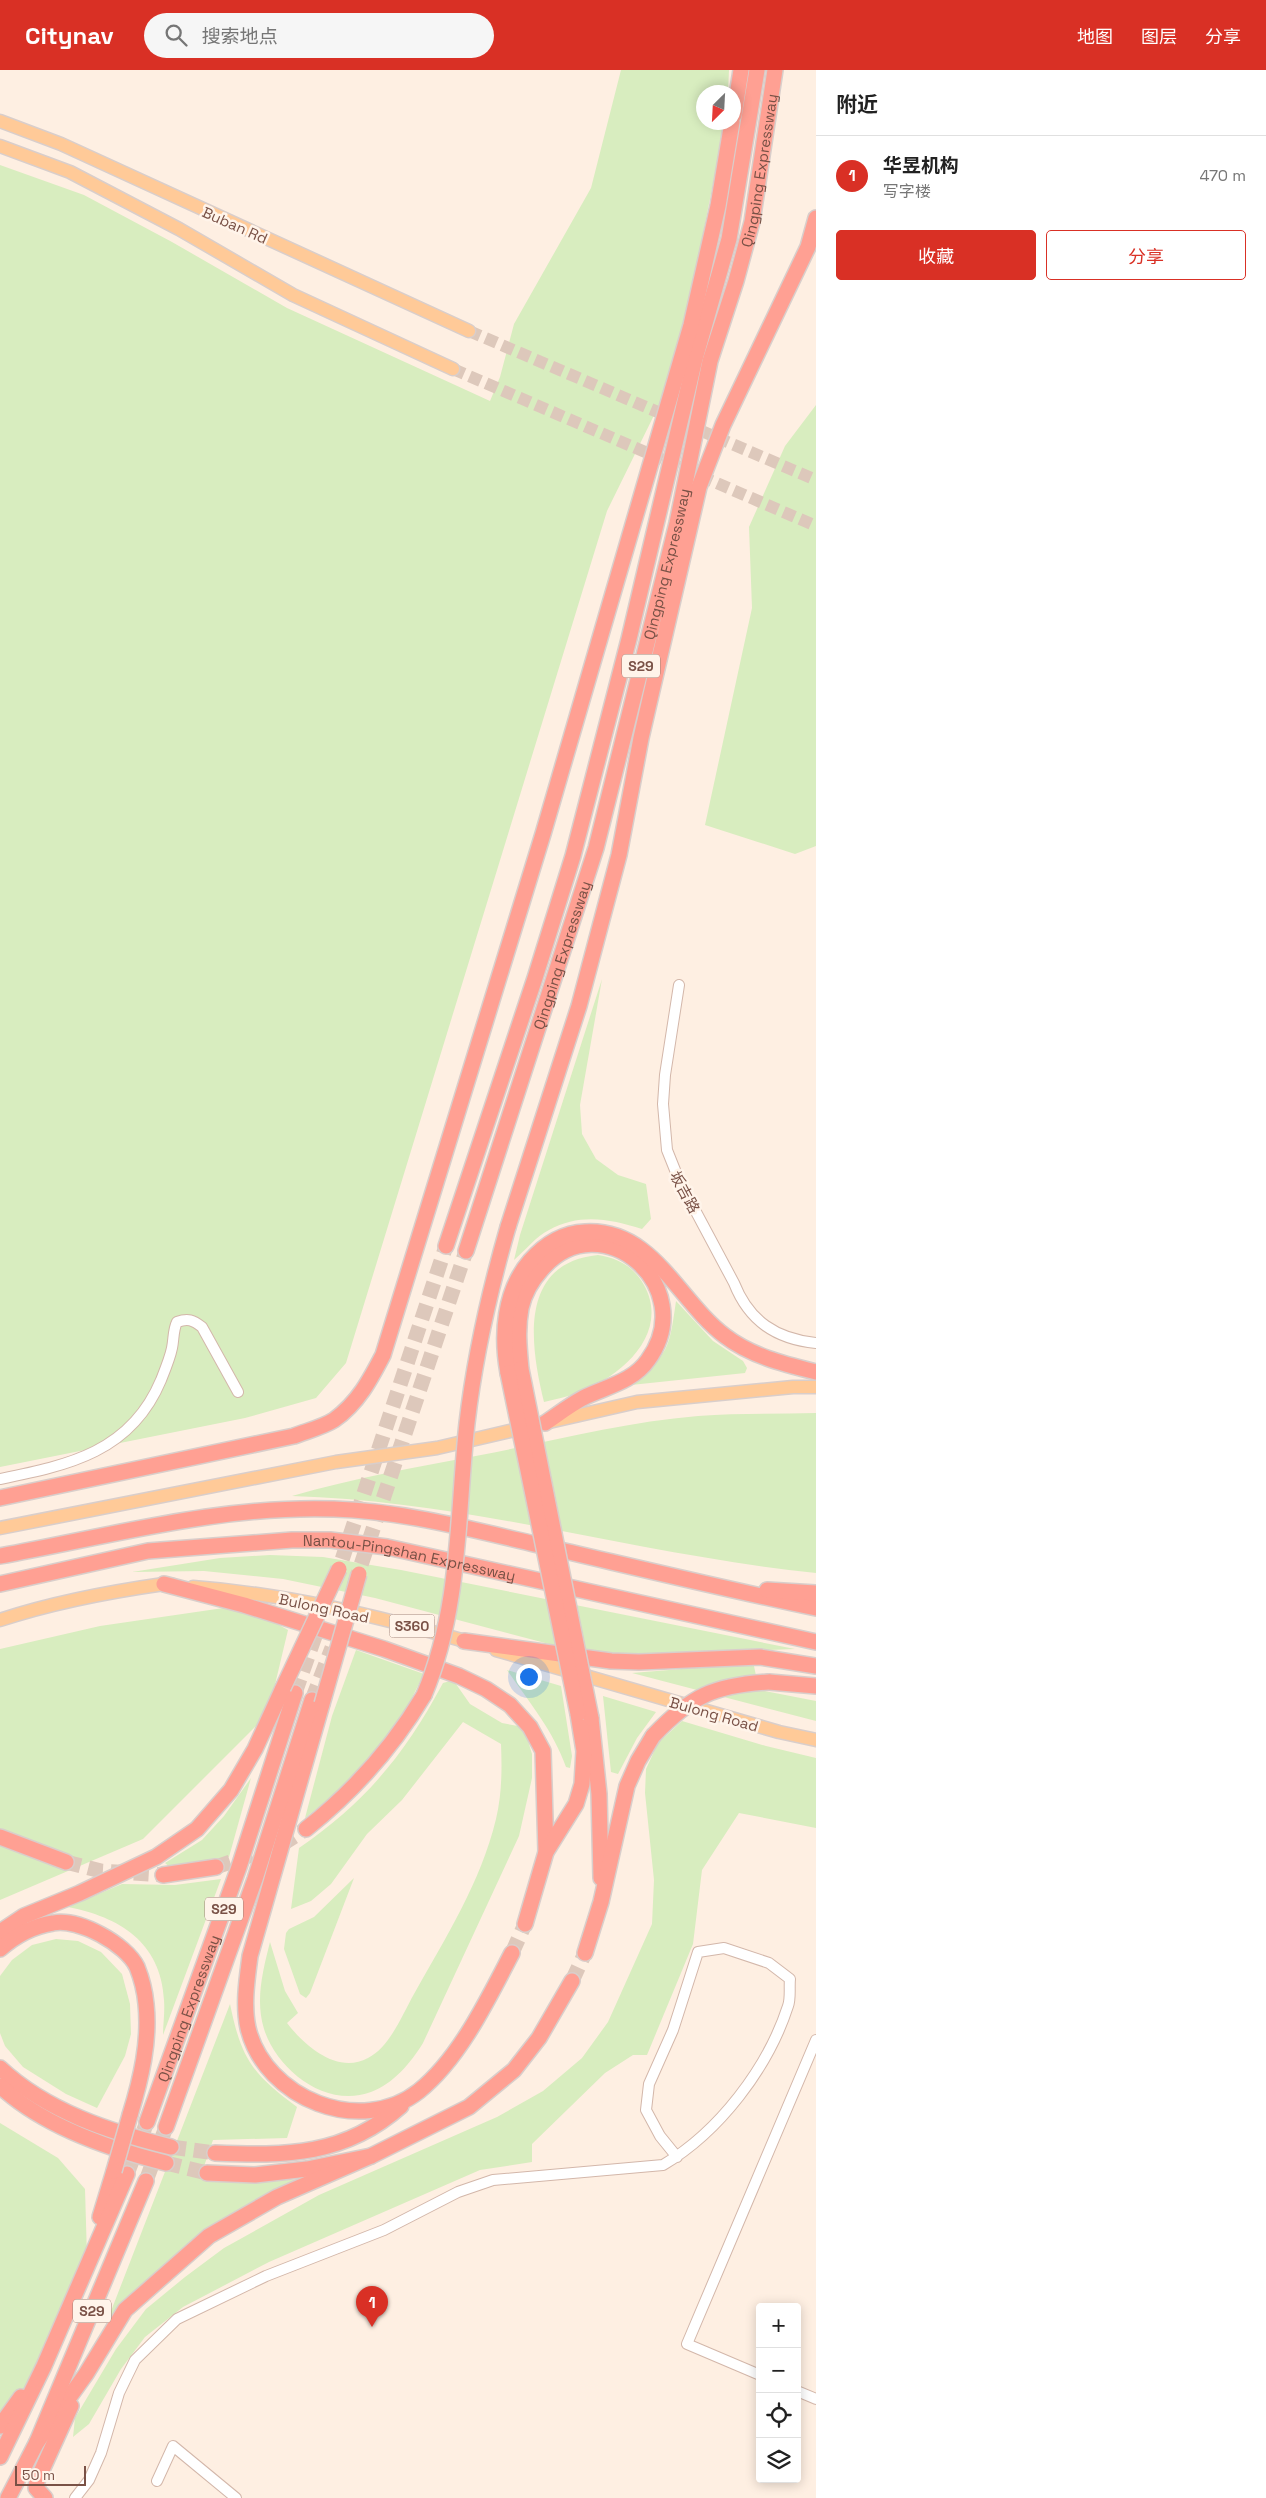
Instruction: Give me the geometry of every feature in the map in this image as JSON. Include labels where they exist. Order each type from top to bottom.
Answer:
[{"type":"highway","points":[[739,85],[741,70]]},
{"type":"highway","name":"Qingping Expressway","points":[[446,1246],[535,978],[573,856],[629,639],[695,359],[729,239],[756,70]]},
{"type":"highway","name":"Qingping Expressway","points":[[466,1251],[596,848],[677,523],[710,361],[750,232],[775,70]]},
{"type":"highway","points":[[0,1498],[294,1436],[333,1421],[356,1401],[369,1383],[383,1355],[543,834],[691,325],[718,206],[731,130]]},
{"type":"highway","points":[[306,1829],[344,1796],[394,1740],[424,1695],[434,1672],[449,1614],[474,1365],[486,1302],[579,1006],[619,855],[643,728],[699,487],[723,424],[805,254],[816,218]]},
{"type":"highway","points":[[515,1371],[504,1352],[505,1330],[509,1302],[520,1275],[537,1253],[558,1238],[582,1232],[597,1231],[624,1239],[647,1253],[666,1271],[700,1314],[727,1338],[771,1360],[816,1372]]},
{"type":"highway","points":[[545,1423],[583,1399],[636,1374],[648,1361],[661,1333],[663,1311],[658,1288],[648,1272],[632,1256],[615,1247],[597,1244],[583,1246],[556,1255],[536,1275],[521,1306],[515,1371],[599,1794],[601,1902]]},
{"type":"highway","points":[[0,1556],[228,1515],[288,1508],[336,1509],[393,1514],[486,1532],[691,1581],[816,1608]]},
{"type":"highway","name":"Nantou-Pingshan Expressway","points":[[0,1584],[148,1551],[292,1540],[330,1540],[387,1547],[816,1642]]},
{"type":"highway","points":[[0,1932],[24,1916],[80,1893],[156,1857],[197,1830],[231,1790],[289,1691],[339,1569]]},
{"type":"highway","points":[[359,1574],[317,1702],[250,1956],[246,1988],[248,2028],[260,2056],[270,2072],[299,2094],[318,2104],[344,2110],[365,2111],[395,2104],[420,2090]]},
{"type":"highway","points":[[691,1581],[730,1587],[816,1593]]},
{"type":"highway","points":[[164,1584],[244,1604],[384,1649],[459,1676],[486,1688],[510,1705],[530,1727],[543,1751],[546,1852]]},
{"type":"highway","points":[[464,1641],[611,1661],[639,1662],[760,1657],[816,1666]]},
{"type":"highway","points":[[585,1953],[601,1902],[627,1786],[638,1761],[653,1736],[669,1719],[691,1702],[712,1690],[736,1684],[769,1682],[816,1686]]},
{"type":"highway","name":"Qingping Expressway","points":[[147,2122],[239,1867],[289,1691]]},
{"type":"highway","name":"Qingping Expressway","points":[[166,2127],[317,1702]]},
{"type":"highway","points":[[525,1924],[546,1852],[576,1804],[582,1784],[585,1716]]},
{"type":"highway","points":[[0,1837],[66,1862]]},
{"type":"highway","points":[[163,1875],[216,1868]]},
{"type":"highway","name":"S29","points":[[0,1949],[25,1931],[55,1922],[82,1926],[111,1939],[136,1966],[146,2002],[147,2035],[138,2087],[130,2116],[121,2172],[73,2300],[44,2366],[0,2457]]},
{"type":"highway","points":[[215,2153],[274,2155],[305,2152],[358,2135],[378,2123],[420,2090],[453,2056],[512,1952]]},
{"type":"highway","points":[[37,2442],[86,2374],[125,2310],[209,2236],[277,2197],[372,2156],[470,2107],[514,2070],[539,2038],[572,1981]]},
{"type":"highway","points":[[0,2068],[21,2085],[58,2108],[90,2123],[170,2147]]},
{"type":"highway","points":[[0,2086],[34,2111],[61,2126],[106,2146],[166,2163]]},
{"type":"highway","points":[[207,2173],[255,2175],[307,2169],[372,2156]]},
{"type":"highway","name":"S29","points":[[8,2498],[37,2442],[146,2181]]},
{"type":"highway","points":[[0,2426],[44,2366]]},
{"type":"highway","points":[[45,2498],[36,2488],[37,2480],[86,2374]]},
{"type":"main road","name":"Buban Rd","points":[[0,121],[61,144],[469,331]]},
{"type":"main road","name":"Buban Rd","points":[[0,146],[70,172],[179,229],[294,295],[453,369]]},
{"type":"main road","points":[[0,1528],[336,1462],[437,1448],[637,1402],[783,1388],[816,1388]]},
{"type":"main road","name":"Bulong Road","points":[[0,1620],[96,1594],[164,1584],[246,1591],[414,1627],[779,1732],[816,1740]]},
{"type":"main road","points":[[769,1682],[816,1693]]},
{"type":"street","name":"坂吉路","points":[[679,985],[665,1075],[663,1104],[665,1136],[671,1163],[734,1283],[741,1302],[751,1315],[780,1335],[799,1342],[816,1343]]},
{"type":"street","points":[[0,1478],[60,1466],[92,1455],[114,1442],[128,1430],[146,1408],[162,1380],[172,1350],[174,1328],[177,1322],[186,1319],[194,1321],[202,1327],[238,1392]]},
{"type":"street","points":[[75,2498],[89,2480],[97,2462],[119,2393],[135,2360],[177,2319],[266,2276],[384,2230],[458,2192],[494,2180],[663,2165],[677,2157],[706,2132],[732,2104],[755,2073],[774,2039],[789,2004],[790,1979],[769,1963],[724,1948],[698,1952],[673,2030],[649,2084],[646,2110],[660,2136],[677,2157]]},
{"type":"street","points":[[756,2373],[687,2344],[816,2040]]},
{"type":"street","points":[[801,2393],[816,2399]]},
{"type":"street","points":[[157,2480],[173,2446],[236,2498]]},
{"type":"green space","points":[[621,70],[729,70],[728,85],[696,85],[696,130],[724,130],[685,325],[660,403],[607,511],[346,1363],[316,1398],[245,1418],[0,1467],[0,165],[84,195],[172,242],[287,308],[490,401],[500,377],[514,324],[591,188]]},
{"type":"green space","points":[[816,405],[816,846],[795,854],[705,825],[752,608],[749,527],[785,446]]},
{"type":"green space","points":[[602,979],[580,1105],[582,1134],[596,1159],[618,1175],[646,1184],[651,1219],[642,1229],[607,1220],[572,1221],[549,1230],[540,1236],[514,1260],[520,1235]]},
{"type":"green space","points":[[598,1255],[612,1258],[625,1264],[644,1285],[651,1303],[651,1320],[646,1337],[637,1352],[609,1377],[577,1393],[544,1402],[535,1356],[534,1333],[536,1310],[542,1290],[554,1273],[572,1261]]},
{"type":"green space","points":[[676,1301],[713,1341],[743,1361],[747,1368],[745,1373],[631,1385],[653,1365],[665,1349],[669,1341]]},
{"type":"green space","points":[[816,1413],[816,1573],[750,1565],[424,1508],[358,1500],[292,1496],[386,1473],[643,1423],[713,1415]]},
{"type":"green space","points":[[270,1555],[323,1557],[401,1570],[795,1649],[673,1654],[596,1653],[549,1644],[375,1598],[283,1579],[204,1571],[132,1572],[220,1558]]},
{"type":"green space","points":[[244,1605],[288,1630],[268,1714],[143,1839],[0,1900],[0,1649],[100,1626]]},
{"type":"green space","points":[[356,1650],[424,1674],[402,1717],[386,1741],[348,1782],[305,1818],[332,1716]]},
{"type":"green space","points":[[731,1665],[754,1666],[759,1690],[816,1701],[816,1721],[632,1673]]},
{"type":"green space","points":[[507,1670],[561,1686],[572,1756],[570,1768],[566,1767],[547,1728]]},
{"type":"green space","points":[[450,1681],[456,1684],[470,1704],[502,1723],[518,1726],[526,1734],[532,1754],[532,1778],[519,1836],[423,2043],[413,2058],[387,2084],[371,2092],[354,2096],[337,2095],[321,2090],[306,2082],[280,2059],[270,2044],[261,2018],[260,1996],[270,1942],[285,1991],[298,2013],[287,2023],[302,2040],[322,2055],[345,2063],[368,2058],[383,2046],[400,2021],[450,1931],[472,1888],[481,1865],[498,1810],[501,1782],[501,1744],[463,1722],[402,1800],[367,1834],[331,1884],[311,1901],[291,1909],[299,1848],[344,1813],[382,1775],[414,1732],[443,1683]]},
{"type":"green space","points":[[603,1696],[656,1712],[637,1738],[618,1774],[611,1772]]},
{"type":"green space","points":[[682,1721],[766,1746],[816,1758],[816,1828],[739,1813],[702,1870],[693,1944],[647,2055],[633,2055],[605,2073],[532,2144],[532,2162],[480,2170],[269,2262],[183,2307],[145,2337],[121,2369],[89,2424],[73,2437],[75,2418],[116,2349],[146,2309],[185,2277],[224,2248],[319,2195],[497,2117],[543,2091],[582,2058],[608,2022],[652,1924],[654,1880],[645,1793],[646,1769],[658,1743]]},
{"type":"green space","points":[[251,1778],[229,1857],[172,1869],[165,1863],[202,1840],[224,1816]]},
{"type":"green space","points":[[354,1878],[310,1993],[306,1998],[300,1994],[284,1949],[286,1933],[289,1929],[314,1917]]},
{"type":"green space","points":[[221,1879],[163,2035],[164,2004],[161,1980],[155,1962],[146,1948],[134,1935],[120,1926],[87,1911],[68,1907],[122,1884],[175,1885]]},
{"type":"green space","points":[[56,1939],[78,1941],[101,1952],[122,1974],[130,2004],[131,2034],[125,2056],[97,2108],[66,2094],[23,2067],[5,2046],[0,2033],[0,1976],[12,1960],[32,1945]]},
{"type":"green space","points":[[230,2004],[239,2038],[244,2052],[251,2063],[269,2085],[297,2107],[287,2138],[213,2140],[200,2178],[316,2180],[186,2256],[106,2324]]},
{"type":"green space","points":[[0,2123],[58,2158],[85,2189],[87,2257],[21,2397],[0,2419]]},
{"type":"tunnel","points":[[469,331],[816,480]]},
{"type":"tunnel","points":[[453,369],[816,526]]},
{"type":"tunnel","points":[[335,1581],[446,1246]]},
{"type":"tunnel","points":[[354,1586],[466,1251]]},
{"type":"tunnel","points":[[295,1693],[320,1622]]},
{"type":"tunnel","points":[[312,1700],[332,1648]]},
{"type":"tunnel","points":[[216,1867],[281,1845],[306,1829]]},
{"type":"tunnel","points":[[66,1862],[101,1871],[163,1875]]},
{"type":"tunnel","points":[[512,1953],[525,1924]]},
{"type":"tunnel","points":[[572,1981],[585,1953]]},
{"type":"tunnel","points":[[127,2174],[147,2122]]},
{"type":"tunnel","points":[[146,2181],[166,2127]]},
{"type":"tunnel","points":[[171,2147],[215,2153]]},
{"type":"tunnel","points":[[166,2163],[207,2173]]},
{"type":"place","name":"华昱机构","points":[[372,2327]]}]
